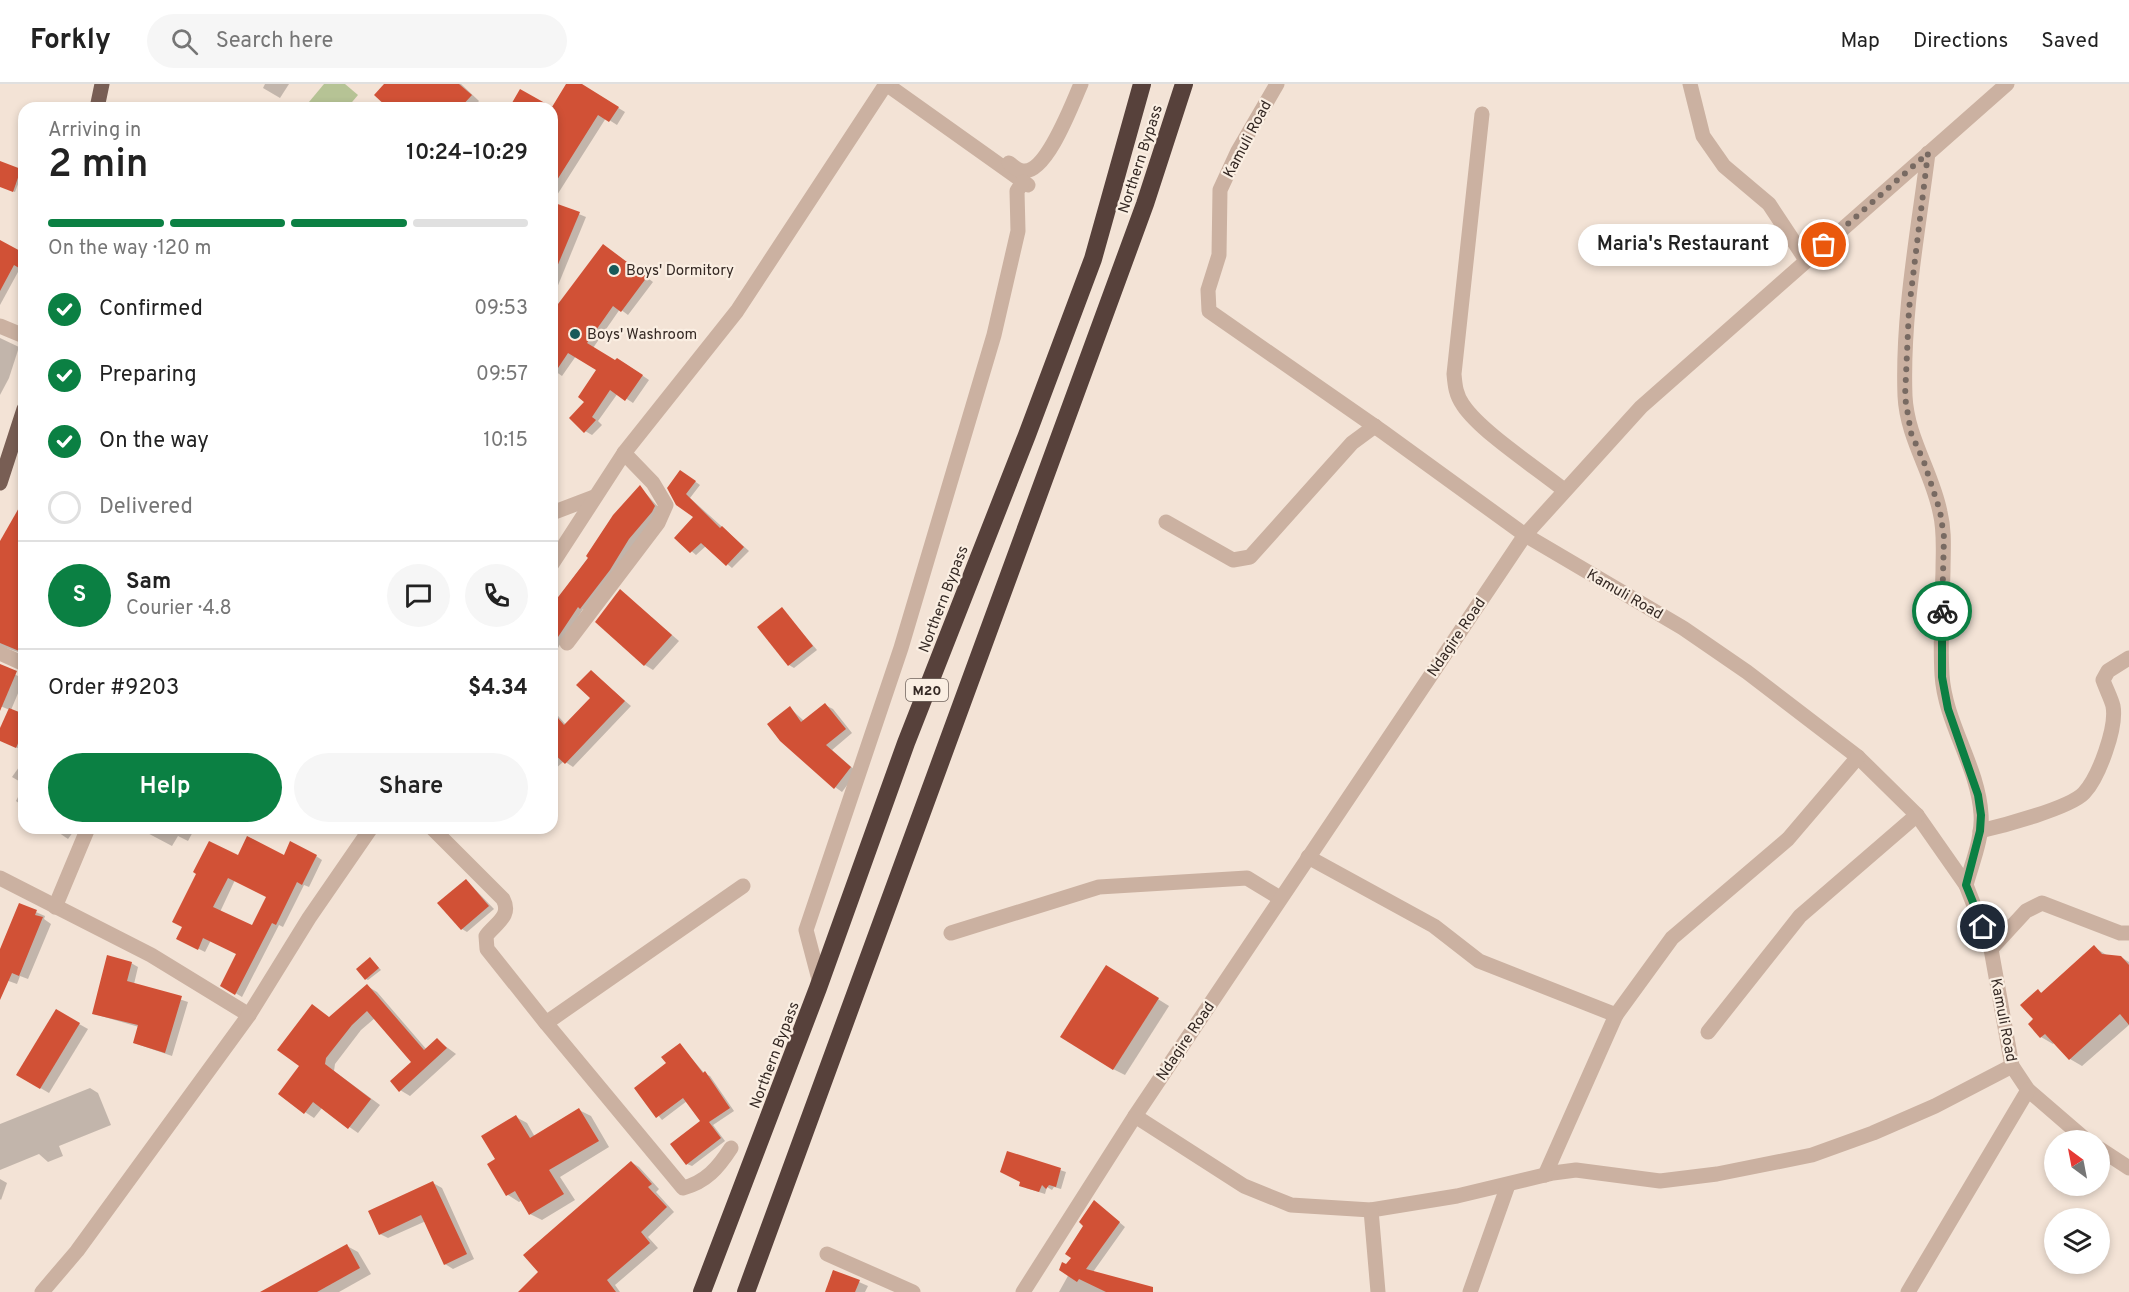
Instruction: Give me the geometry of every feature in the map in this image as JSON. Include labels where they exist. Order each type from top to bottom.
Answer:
[{"type":"highway","name":"Northern Bypass","points":[[702,1292],[820,983],[906,743],[1028,435],[1093,259],[1142,84]]},
{"type":"highway","name":"Northern Bypass","points":[[746,1292],[1145,204],[1184,84]]},
{"type":"main road","points":[[98,102],[102,84]]},
{"type":"main road","points":[[0,483],[18,428]]},
{"type":"street","points":[[558,554],[624,453],[737,311],[886,84],[1025,183],[1017,191],[1018,231],[994,335],[901,648],[806,930],[820,983]]},
{"type":"street","points":[[984,154],[989,148],[1018,170],[1026,172],[1039,165],[1048,154],[1081,84]]},
{"type":"street","name":"Kamuli Road","points":[[1277,84],[1238,152],[1220,190],[1219,255],[1208,290],[1209,311],[1375,426],[1525,535],[1683,628],[1747,672],[1858,757],[1917,815],[1966,885],[1991,949],[2012,1066],[2028,1090],[2074,1130]]},
{"type":"street","points":[[1690,84],[1703,136],[1724,166],[1770,204],[1806,260]]},
{"type":"street","name":"Ndagire Road","points":[[1023,1292],[1135,1116],[1525,535],[1641,407],[2007,84]]},
{"type":"street","points":[[1482,114],[1454,374],[1455,390],[1476,420],[1564,490]]},
{"type":"street","points":[[1928,153],[1909,309],[1905,397],[1911,433],[1924,462],[1940,511],[1944,537],[1942,677],[1948,709],[1978,795],[1980,831],[1966,885]]},
{"type":"street","points":[[0,326],[18,334]]},
{"type":"street","points":[[1166,522],[1233,560],[1250,557],[1352,443],[1375,426]]},
{"type":"street","points":[[567,643],[658,523],[666,505],[653,483],[624,453]]},
{"type":"street","points":[[558,511],[594,496]]},
{"type":"street","points":[[0,653],[18,661]]},
{"type":"street","points":[[1980,831],[2018,823],[2083,794],[2095,777],[2108,746],[2113,708],[2103,680],[2108,672],[2129,658]]},
{"type":"street","points":[[1545,1175],[1616,1015],[1672,938],[1788,839],[1858,757]]},
{"type":"street","points":[[1708,1032],[1800,916],[1917,815]]},
{"type":"street","points":[[55,907],[85,834]]},
{"type":"street","points":[[42,1292],[77,1251],[249,1015],[309,918],[366,834]]},
{"type":"street","points":[[438,834],[503,899],[507,908],[506,914],[486,936],[487,949],[683,1188],[700,1183],[721,1164],[730,1148]]},
{"type":"street","points":[[1308,856],[1434,926],[1479,961],[1616,1015]]},
{"type":"street","points":[[0,878],[151,956],[249,1015]]},
{"type":"street","points":[[951,933],[1099,887],[1247,878],[1280,898]]},
{"type":"street","points":[[546,1023],[743,886]]},
{"type":"street","points":[[1991,949],[2026,911],[2042,903],[2120,933],[2129,933]]},
{"type":"street","points":[[1135,1116],[1244,1186],[1291,1205],[1371,1210],[1576,1170],[1660,1181],[1717,1174],[1812,1155],[1914,1115],[2012,1066]]},
{"type":"street","points":[[1908,1292],[2028,1090]]},
{"type":"street","points":[[2110,1155],[2129,1167]]},
{"type":"street","points":[[1470,1292],[1508,1185]]},
{"type":"street","points":[[1371,1210],[1378,1292]]},
{"type":"street","points":[[827,1254],[913,1292]]},
{"type":"green space","points":[[324,84],[345,84],[358,95],[352,102],[309,102]]},
{"type":"building","points":[[384,84],[459,84],[472,95],[466,102],[382,102],[374,95]]},
{"type":"building","points":[[566,84],[582,84],[619,107],[609,122],[598,115],[558,178],[558,102],[555,102]]},
{"type":"building","points":[[520,89],[543,102],[512,102]]},
{"type":"building","points":[[0,161],[18,168],[18,178],[13,192],[0,187]]},
{"type":"building","points":[[558,204],[580,212],[558,264]]},
{"type":"building","points":[[0,240],[18,250],[18,267],[14,265],[0,291]]},
{"type":"building","points":[[603,244],[647,277],[621,312],[613,306],[587,343],[615,360],[617,358],[643,375],[625,401],[610,390],[592,417],[596,420],[584,433],[569,418],[584,402],[578,397],[596,370],[568,353],[558,368],[558,304]]},
{"type":"building","points":[[680,470],[696,481],[686,494],[720,528],[722,526],[744,547],[726,566],[701,543],[690,553],[674,538],[693,517],[676,505],[667,488]]},
{"type":"building","points":[[640,485],[655,506],[629,539],[610,570],[580,609],[578,607],[558,637],[558,597],[588,558],[586,556],[613,515]]},
{"type":"building","points":[[18,510],[18,650],[0,643],[0,541]]},
{"type":"building","points":[[620,589],[672,635],[644,666],[595,622]]},
{"type":"building","points":[[782,607],[813,646],[788,666],[757,627]]},
{"type":"building","points":[[0,664],[17,671],[0,711]]},
{"type":"building","points":[[591,670],[625,701],[565,764],[558,758],[558,718],[564,725],[590,698],[576,685]]},
{"type":"building","points":[[825,703],[846,729],[826,745],[851,767],[834,789],[780,741],[767,724],[790,706],[801,722]]},
{"type":"building","points":[[9,708],[18,712],[16,748],[0,741],[0,728]]},
{"type":"building","points":[[247,836],[284,855],[290,841],[317,855],[302,885],[297,882],[276,925],[272,923],[235,995],[220,986],[236,954],[203,938],[198,950],[176,939],[182,927],[172,922],[196,874],[193,872],[209,841],[238,855]],"holes":[[[228,878],[266,897],[252,925],[213,907]]]},
{"type":"building","points":[[466,879],[489,906],[461,930],[437,903]]},
{"type":"building","points":[[19,903],[37,910],[35,915],[43,917],[19,976],[12,973],[0,1000],[0,949]]},
{"type":"building","points":[[2094,945],[2102,954],[2121,956],[2129,965],[2129,1025],[2120,1014],[2069,1060],[2045,1034],[2040,1038],[2028,1024],[2033,1019],[2020,1005],[2038,989],[2041,993]]},
{"type":"building","points":[[107,955],[132,962],[127,981],[182,996],[165,1053],[133,1043],[138,1025],[92,1014]]},
{"type":"building","points":[[370,957],[379,968],[365,980],[356,969]]},
{"type":"building","points":[[1106,965],[1159,998],[1113,1070],[1060,1037]]},
{"type":"building","points":[[367,984],[424,1050],[437,1038],[447,1048],[399,1092],[390,1081],[411,1062],[367,1011],[352,1025],[326,1058],[325,1064],[371,1099],[348,1129],[313,1102],[304,1114],[278,1094],[299,1066],[277,1050],[312,1004],[329,1017]]},
{"type":"building","points":[[56,1009],[80,1023],[40,1089],[16,1075]]},
{"type":"building","points":[[680,1043],[703,1073],[705,1071],[730,1108],[709,1122],[721,1138],[686,1165],[670,1144],[700,1121],[683,1098],[656,1118],[634,1088],[666,1063],[661,1057]]},
{"type":"building","points":[[579,1108],[599,1141],[549,1170],[564,1194],[529,1215],[515,1191],[506,1196],[487,1164],[495,1159],[481,1136],[516,1115],[530,1138]]},
{"type":"building","points":[[1007,1151],[1061,1168],[1056,1187],[1049,1185],[1046,1189],[1042,1185],[1039,1192],[1019,1186],[1020,1182],[1000,1172]]},
{"type":"building","points":[[631,1161],[652,1184],[648,1187],[667,1207],[641,1232],[650,1243],[607,1280],[616,1292],[518,1292],[538,1272],[523,1255]]},
{"type":"building","points":[[433,1181],[467,1254],[444,1265],[421,1215],[379,1235],[368,1211]]},
{"type":"building","points":[[1094,1200],[1120,1222],[1086,1269],[1153,1287],[1153,1292],[1106,1292],[1079,1279],[1077,1282],[1059,1270],[1062,1262],[1066,1264],[1071,1258],[1065,1254],[1083,1226],[1079,1222]]},
{"type":"building","points":[[347,1244],[360,1268],[317,1292],[260,1292]]},
{"type":"building","points":[[833,1270],[860,1280],[855,1292],[825,1292]]},
{"type":"way so far","points":[[1824,245],[1928,153],[1909,309],[1905,397],[1911,433],[1924,462],[1940,511],[1944,537],[1942,611]]},
{"type":"place","name":"Maria's Restaurant","points":[[1824,245]]},
{"type":"place","name":"Boys' Dormitory","points":[[614,270]]},
{"type":"place","name":"Boys' Washroom","points":[[575,334]]},
{"type":"route","points":[[1942,611],[1942,677],[1948,709],[1965,753],[1978,795],[1981,815],[1980,831],[1966,885],[1983,927]]}]
